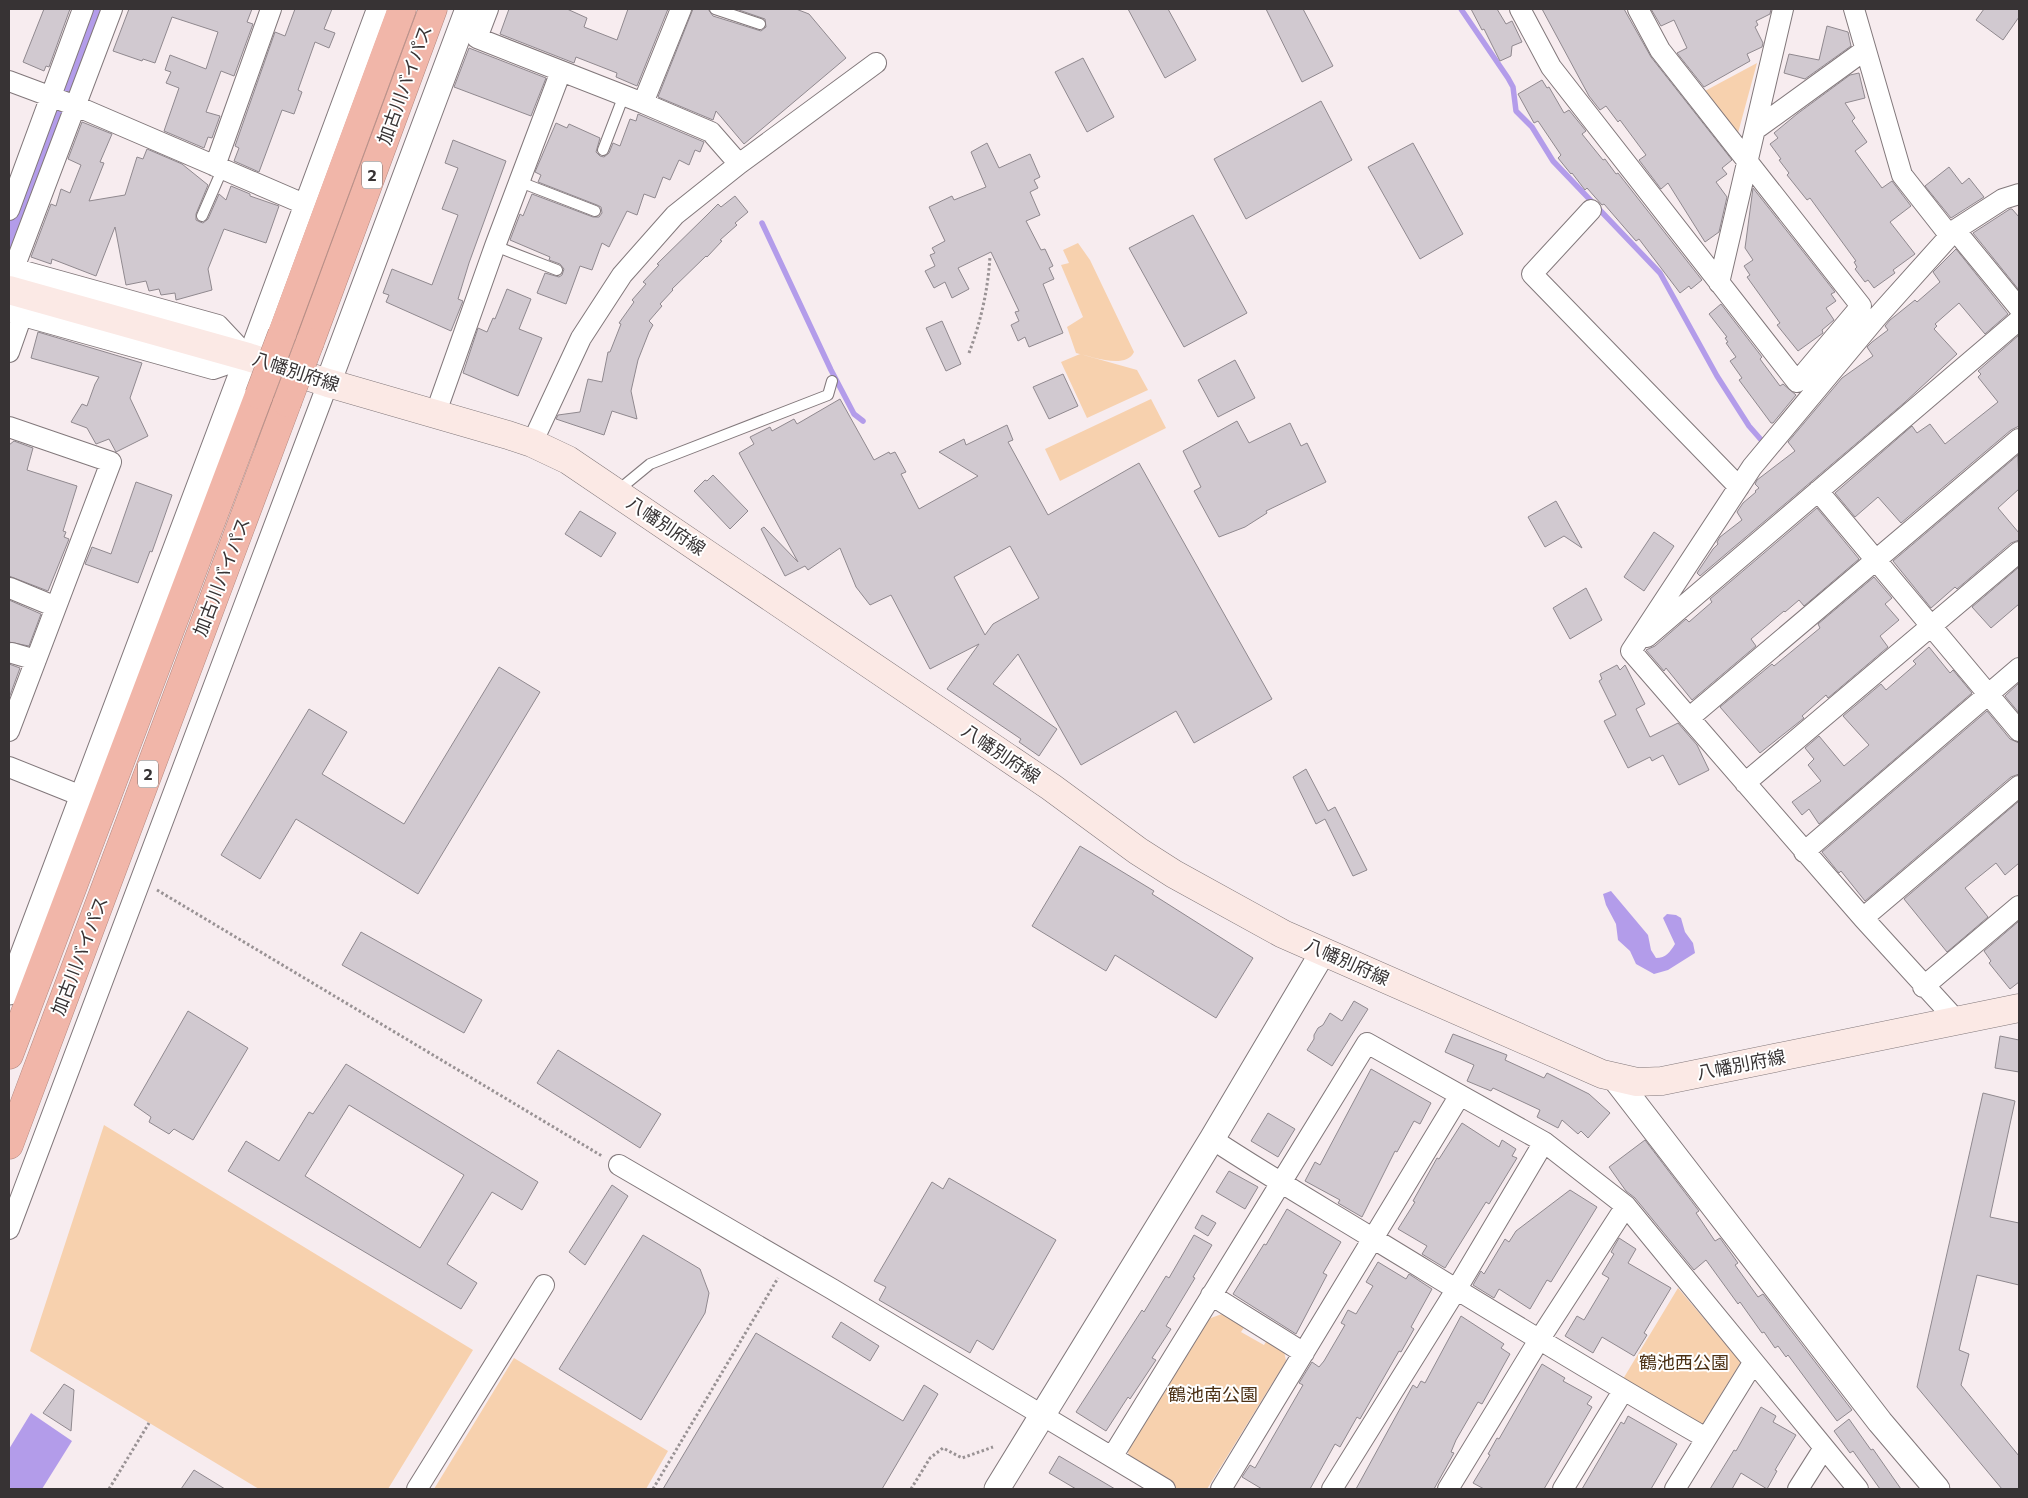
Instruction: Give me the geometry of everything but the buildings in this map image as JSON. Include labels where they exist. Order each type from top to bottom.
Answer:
[{"type":"highway","name":"加古川バイパス","points":[[9,1056],[282,334],[402,9]]},
{"type":"highway","name":"加古川バイパス","points":[[9,1145],[434,9]]},
{"type":"main road","name":"八幡別府線","points":[[10,275],[328,383],[532,444],[568,460],[1051,788],[1138,851],[1174,874],[1275,930],[1582,1065],[1614,1077],[1637,1082],[1662,1081],[2019,1008]]},
{"type":"street","points":[[10,275],[63,101],[83,9]]},
{"type":"street","points":[[9,210],[63,101],[112,9]]},
{"type":"street","points":[[218,168],[271,9]]},
{"type":"street","points":[[9,992],[84,797],[377,9]]},
{"type":"street","points":[[9,1229],[142,880],[468,9]]},
{"type":"street","points":[[488,9],[478,38],[624,95],[711,132],[739,164]]},
{"type":"street","points":[[643,103],[681,9]]},
{"type":"street","points":[[1520,9],[1551,67],[1797,382],[1861,306],[1660,50],[1638,9]]},
{"type":"street","points":[[1767,9],[1779,30]]},
{"type":"street","points":[[1720,283],[1783,9]]},
{"type":"street","points":[[1854,9],[1902,174],[2019,308]]},
{"type":"street","points":[[1756,129],[1866,50]]},
{"type":"street","points":[[532,444],[581,338],[622,275],[675,216],[739,164],[876,63]]},
{"type":"street","points":[[435,415],[495,246],[562,71]]},
{"type":"street","points":[[9,81],[63,101],[304,204]]},
{"type":"street","points":[[1631,651],[1752,467],[1877,317],[1952,233],[2003,199],[2019,194]]},
{"type":"street","points":[[1591,210],[1532,274],[1738,487]]},
{"type":"street","points":[[9,352],[16,313],[213,369],[248,356]]},
{"type":"street","points":[[1631,651],[2019,320]]},
{"type":"street","points":[[9,427],[112,462],[10,723]]},
{"type":"street","points":[[1689,718],[2019,439]]},
{"type":"street","points":[[1818,491],[2019,731]]},
{"type":"street","points":[[1745,783],[2019,552]]},
{"type":"street","points":[[10,588],[56,607]]},
{"type":"street","points":[[1631,651],[1804,852],[1923,987],[1957,1021]]},
{"type":"street","points":[[12,653],[36,660]]},
{"type":"street","points":[[1804,852],[2019,668]]},
{"type":"street","points":[[9,767],[84,797]]},
{"type":"street","points":[[1863,918],[2019,786]]},
{"type":"street","points":[[1923,987],[2019,906]]},
{"type":"street","points":[[997,1489],[1212,1139],[1323,952]]},
{"type":"street","points":[[1112,1457],[1367,1042],[1544,1142],[1626,1206],[1858,1489]]},
{"type":"street","points":[[1614,1077],[1880,1422],[1937,1489]]},
{"type":"street","points":[[1221,1489],[1460,1095]]},
{"type":"street","points":[[1212,1139],[1280,1183],[1456,1290],[1623,1391],[1706,1438]]},
{"type":"street","points":[[1332,1489],[1456,1290],[1544,1142]]},
{"type":"street","points":[[619,1166],[788,1263],[1164,1489]]},
{"type":"street","points":[[1448,1489],[1539,1340],[1626,1206]]},
{"type":"street","points":[[417,1489],[544,1285]]},
{"type":"street","points":[[1211,1295],[1304,1353]]},
{"type":"street","points":[[1675,1489],[1752,1362]]},
{"type":"street","points":[[1563,1489],[1623,1391]]},
{"type":"street","points":[[1798,1489],[1824,1448]]},
{"type":"lane","points":[[715,9],[760,24]]},
{"type":"lane","points":[[603,150],[624,95]]},
{"type":"lane","points":[[202,216],[218,168]]},
{"type":"lane","points":[[520,182],[596,211]]},
{"type":"lane","points":[[495,246],[557,270]]},
{"type":"lane","points":[[616,492],[650,464],[828,395],[832,381]]},
{"type":"path","points":[[969,353],[978,330],[984,305],[990,256]]},
{"type":"path","points":[[142,880],[619,1166]]},
{"type":"path","points":[[653,1489],[788,1263]]},
{"type":"path","points":[[109,1489],[149,1423]]},
{"type":"path","points":[[911,1489],[930,1458],[943,1448],[962,1458],[993,1447]]},
{"type":"green space","points":[[1757,63],[1738,133],[1703,92]]},
{"type":"green space","points":[[1078,243],[1090,260],[1134,352],[1124,360],[1098,359],[1076,353],[1067,327],[1083,317],[1061,265],[1069,263],[1063,250]]},
{"type":"green space","points":[[1080,354],[1137,370],[1148,390],[1087,418],[1061,362]]},
{"type":"green space","points":[[1151,399],[1166,428],[1060,481],[1045,449]]},
{"type":"green space","points":[[104,1125],[473,1350],[388,1489],[259,1489],[30,1351]]},
{"type":"green space","name":"鶴池西公園","points":[[1678,1288],[1741,1362],[1702,1425],[1623,1379]]},
{"type":"green space","name":"鶴池南公園","points":[[1222,1314],[1245,1326],[1241,1332],[1264,1345],[1267,1340],[1284,1351],[1286,1361],[1207,1489],[1178,1489],[1129,1460],[1128,1450],[1208,1319]]},
{"type":"green space","points":[[514,1358],[668,1451],[646,1489],[434,1489]]},
{"type":"shaded area","points":[[1611,891],[1648,935],[1651,950],[1656,958],[1667,954],[1675,944],[1663,918],[1667,914],[1676,915],[1681,918],[1685,932],[1693,943],[1695,953],[1668,970],[1654,974],[1636,964],[1630,951],[1618,940],[1616,924],[1606,905],[1603,894]]},
{"type":"shaded area","points":[[31,1413],[72,1441],[42,1489],[12,1489],[9,1487],[9,1449]]},
{"type":"waterway","points":[[9,245],[98,9]]},
{"type":"waterway","points":[[1461,9],[1513,87],[1516,111],[1532,127],[1553,161],[1660,273],[1717,376],[1749,426],[1763,442]]},
{"type":"waterway","points":[[762,223],[831,370],[854,414],[863,421]]}]
